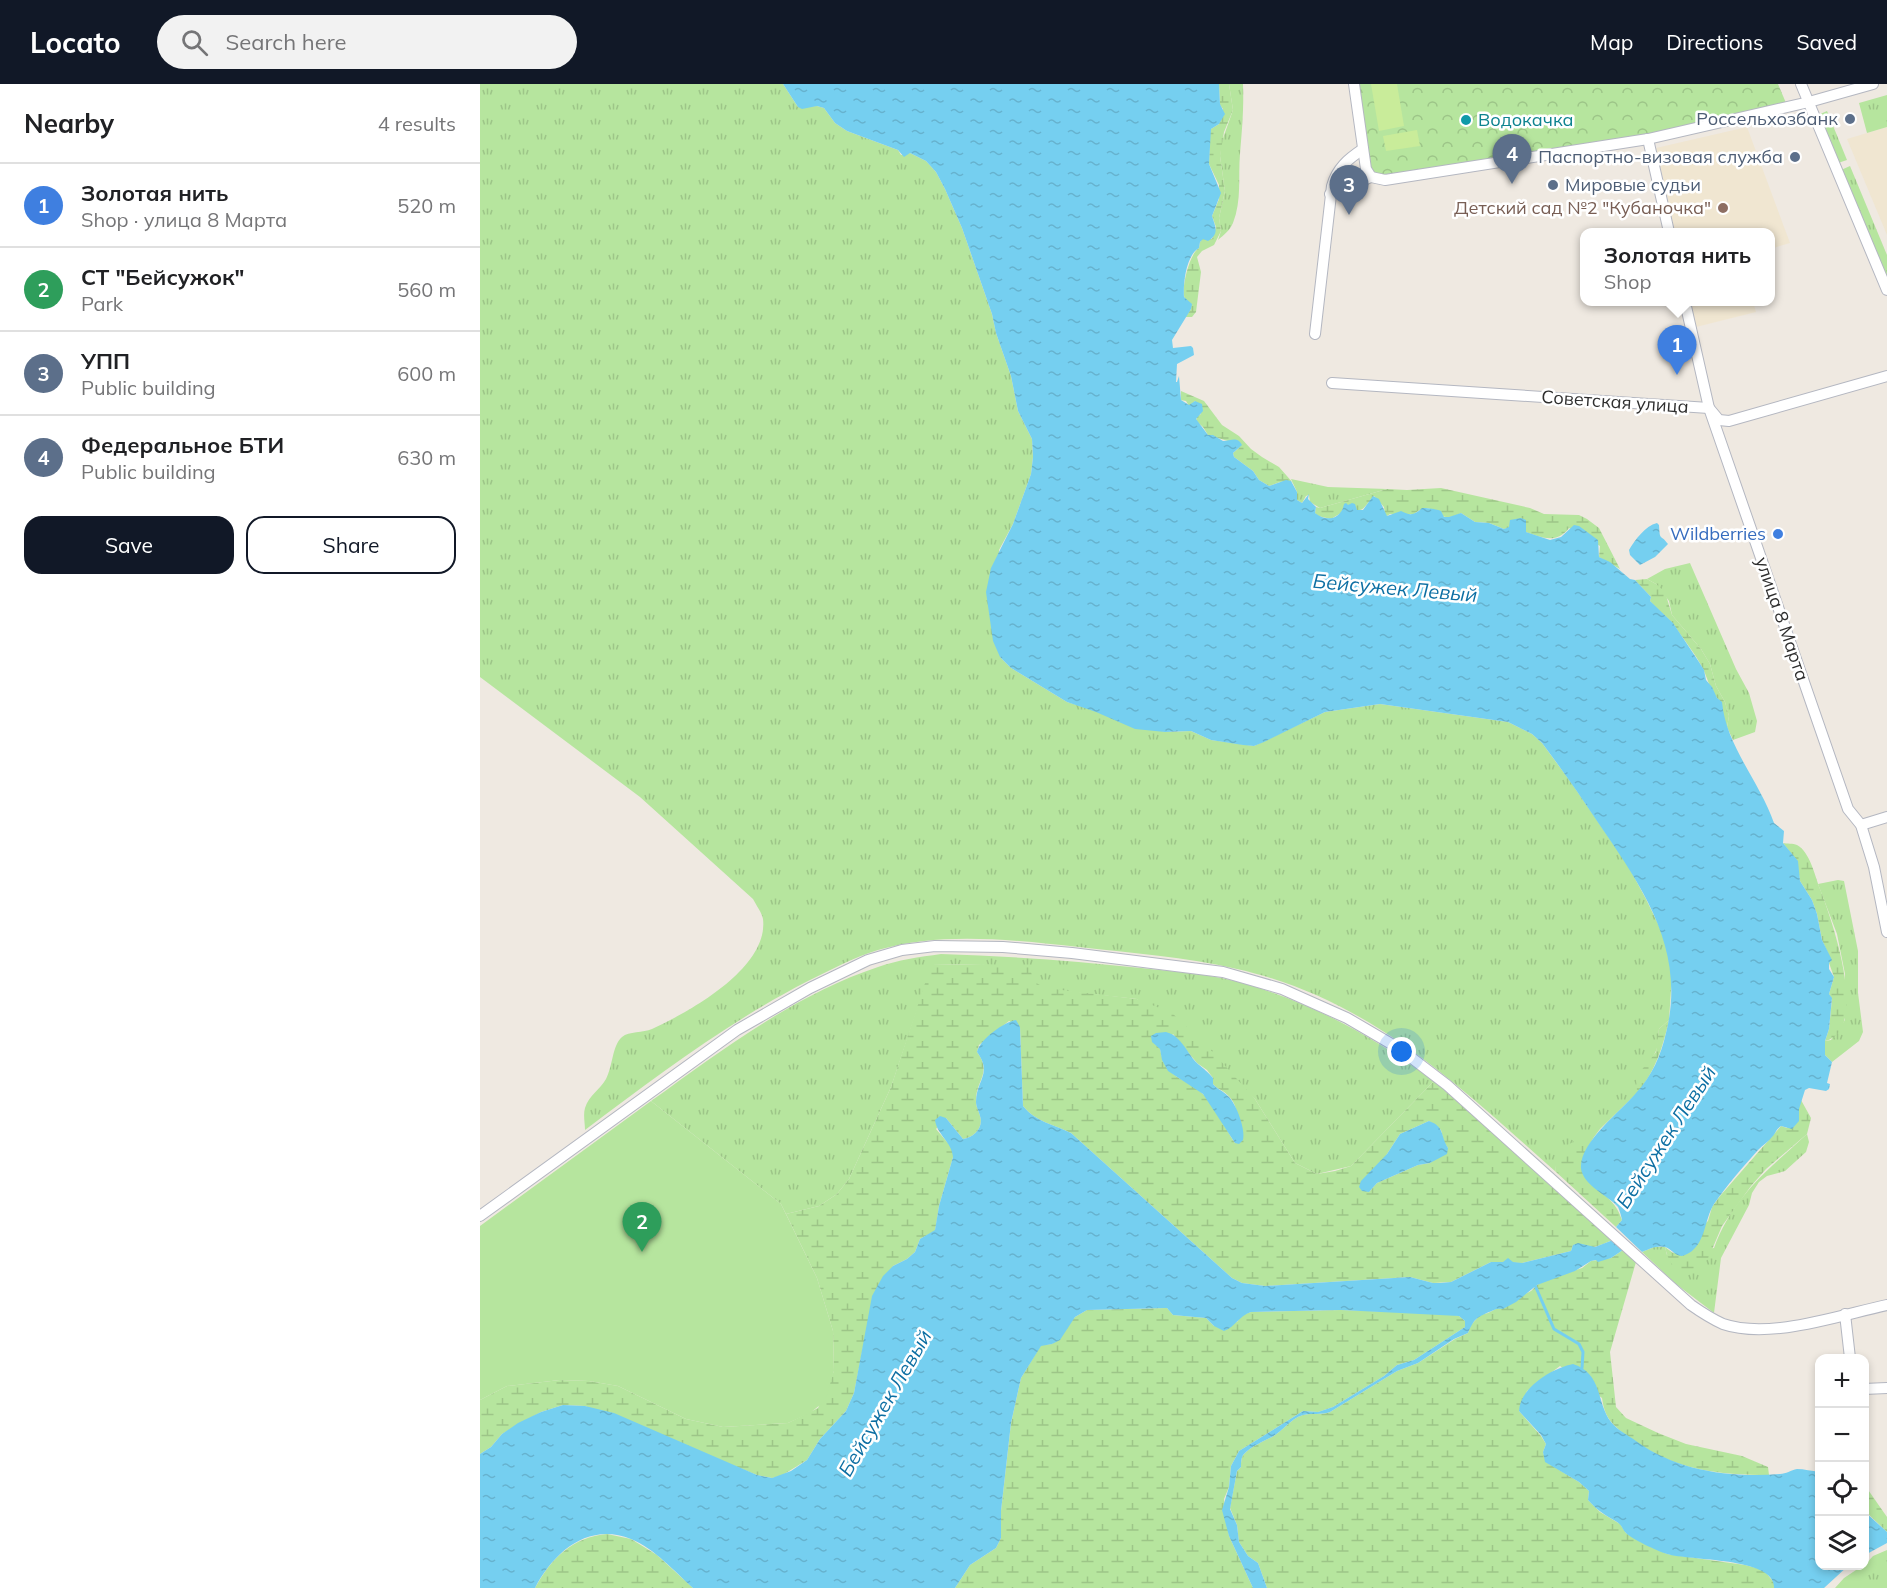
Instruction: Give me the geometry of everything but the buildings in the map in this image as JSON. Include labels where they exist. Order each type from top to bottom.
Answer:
[{"type":"street","points":[[1354,84],[1366,169],[1371,177]]},
{"type":"street","points":[[1801,84],[1887,290]]},
{"type":"street","points":[[1330,194],[1371,177],[1385,180],[1648,139],[1809,102],[1873,84]]},
{"type":"street","points":[[1648,139],[1668,228]]},
{"type":"street","points":[[1315,334],[1330,194],[1338,171],[1363,149]]},
{"type":"street","name":"улица 8 Марта","points":[[1686,306],[1709,408],[1848,809],[1861,825],[1875,874],[1887,932]]},
{"type":"street","name":"Советская улица","points":[[1332,383],[1709,408],[1719,420],[1729,421],[1887,376]]},
{"type":"street","points":[[1861,825],[1887,817]]},
{"type":"street","points":[[480,1216],[737,1030],[791,998],[846,970],[885,955],[919,948],[971,946],[1072,953],[1203,968],[1264,982],[1322,1005],[1371,1032],[1423,1066],[1602,1223],[1691,1305],[1712,1318],[1735,1326],[1753,1328],[1787,1326],[1887,1305]]},
{"type":"street","points":[[1845,1314],[1849,1354]]},
{"type":"street","points":[[1869,1389],[1887,1388]]},
{"type":"shaded area","name":"Детский сад №2 \"Кубаночка\"","points":[[1747,127],[1790,243],[1775,248],[1775,228],[1674,228],[1656,148]]},
{"type":"shaded area","points":[[1887,127],[1887,235],[1847,139]]},
{"type":"shaded area","points":[[1691,306],[1754,306],[1756,312],[1696,327]]},
{"type":"green space","points":[[480,84],[783,84],[798,107],[824,108],[835,123],[847,131],[898,150],[901,155],[910,153],[926,161],[936,172],[962,228],[1011,376],[1018,411],[1032,439],[1031,474],[1013,524],[999,550],[1000,657],[1011,668],[1067,702],[1165,732],[1191,731],[1211,740],[1254,746],[1325,712],[1380,704],[1508,722],[1532,734],[1542,743],[1570,781],[1627,864],[1660,928],[1668,952],[1672,976],[1669,1020],[1659,1029],[1656,1050],[1641,1077],[1637,1093],[1594,1137],[1579,1139],[1570,1145],[1555,1167],[1556,1172],[1484,1108],[1410,1049],[1371,1023],[1329,1001],[1285,983],[1237,969],[1178,958],[1029,942],[953,939],[902,944],[878,950],[808,981],[721,1032],[585,1130],[585,1108],[606,1079],[614,1051],[622,1037],[648,1030],[686,1012],[724,986],[753,954],[761,937],[763,919],[753,899],[640,797],[480,677]]},
{"type":"green space","points":[[1219,84],[1229,84],[1233,110],[1224,132],[1220,156],[1225,191],[1219,218],[1221,231],[1214,245],[1202,251],[1197,257],[1201,272],[1196,312],[1192,317],[1185,317],[1191,309],[1186,302],[1184,290],[1190,262],[1202,239],[1212,239],[1216,227],[1212,216],[1219,199],[1219,185],[1209,164],[1211,129],[1219,124],[1223,109],[1220,105]]},
{"type":"green space","points":[[1229,84],[1243,84],[1239,197],[1233,223],[1218,240],[1221,231],[1219,218],[1225,191],[1220,156],[1221,144],[1233,110]]},
{"type":"green space","points":[[1356,84],[1778,84],[1786,103],[1647,135],[1385,176],[1376,174],[1370,169]]},
{"type":"green space","points":[[1371,84],[1397,84],[1404,126],[1379,131]]},
{"type":"green space","points":[[1887,95],[1887,127],[1867,133],[1859,103]]},
{"type":"green space","points":[[1827,111],[1847,160],[1838,163],[1818,115]]},
{"type":"green space","points":[[1417,130],[1420,146],[1386,151],[1383,136]]},
{"type":"green space","points":[[1850,166],[1887,255],[1887,281],[1841,170]]},
{"type":"green space","points":[[1181,391],[1204,401],[1222,425],[1239,436],[1251,449],[1279,467],[1294,484],[1291,481],[1269,486],[1259,480],[1253,471],[1234,457],[1233,453],[1239,448],[1228,441],[1208,435],[1196,421],[1197,416],[1201,414],[1195,401],[1189,406],[1186,401],[1181,400]]},
{"type":"green space","points":[[1291,479],[1328,487],[1387,489],[1320,508],[1310,502],[1309,495],[1302,503],[1297,500],[1297,492]]},
{"type":"green space","points":[[1441,488],[1530,508],[1544,514],[1579,515],[1599,528],[1620,569],[1599,557],[1600,546],[1569,528],[1559,536],[1549,538],[1526,532],[1526,521],[1511,524],[1509,528],[1504,529],[1489,523],[1475,522],[1461,513],[1452,517],[1441,516],[1428,508],[1414,514],[1387,516],[1384,507],[1374,496],[1362,510],[1343,508],[1341,513],[1331,519],[1315,513],[1316,507],[1320,508],[1387,489]]},
{"type":"green space","points":[[1690,563],[1736,669],[1749,693],[1757,721],[1755,732],[1733,740],[1727,727],[1729,716],[1725,702],[1716,686],[1710,664],[1701,649],[1672,615],[1669,601],[1656,584],[1647,579],[1665,569]]},
{"type":"green space","points":[[1647,579],[1665,592],[1672,615],[1701,649],[1710,664],[1716,686],[1725,702],[1729,716],[1727,727],[1722,715],[1721,702],[1712,691],[1697,658],[1674,625],[1650,601],[1651,597],[1635,580]]},
{"type":"green space","points":[[1783,843],[1794,844],[1802,848],[1809,859],[1839,947],[1847,996],[1845,1017],[1838,1033],[1825,1041],[1829,1029],[1832,999],[1829,994],[1834,977],[1829,963],[1831,960],[1822,940],[1812,900],[1800,881],[1797,861]]},
{"type":"green space","points":[[1844,881],[1858,951],[1858,993],[1863,1032],[1859,1041],[1832,1062],[1825,1055],[1825,1041],[1831,1040],[1845,1020],[1845,974],[1837,934],[1818,884]]},
{"type":"green space","points":[[941,954],[1091,963],[1195,974],[1236,981],[1299,1003],[1346,1025],[1391,1051],[1434,1081],[1351,1166],[1317,1174],[1295,1163],[1255,1099],[1137,999],[1045,989],[1033,982],[982,964],[932,965],[891,1087],[849,1179],[837,1194],[819,1206],[786,1214],[781,1204],[651,1101],[760,1025],[817,993],[886,965]]},
{"type":"green space","points":[[982,964],[1030,967],[1033,981],[1045,988],[1137,999],[1172,1013],[1208,1047],[1255,1099],[1295,1163],[1317,1174],[1351,1166],[1434,1081],[1613,1240],[1593,1247],[1573,1245],[1571,1251],[1522,1263],[1491,1262],[1451,1282],[1433,1283],[1410,1277],[1265,1286],[1242,1283],[1232,1278],[1071,1133],[1039,1119],[1023,1106],[1020,1027],[1009,1021],[979,1045],[977,1052],[982,1060],[983,1072],[976,1094],[976,1104],[981,1120],[977,1131],[971,1137],[963,1139],[946,1118],[936,1129],[953,1149],[953,1157],[939,1206],[935,1231],[920,1239],[915,1252],[907,1259],[893,1266],[863,1347],[854,1393],[846,1411],[820,1439],[807,1460],[781,1476],[772,1478],[757,1475],[585,1406],[563,1405],[541,1412],[502,1434],[491,1447],[480,1454],[480,1400],[507,1386],[560,1380],[589,1381],[618,1386],[686,1419],[723,1427],[788,1423],[818,1408],[834,1371],[833,1331],[817,1278],[786,1214],[819,1206],[837,1194],[849,1179],[891,1087],[931,965]],"holes":[[[1173,1034],[1197,1063],[1207,1070],[1213,1078],[1213,1084],[1234,1103],[1237,1115],[1235,1143],[1204,1095],[1177,1077],[1167,1067],[1160,1049]],[[1429,1121],[1441,1130],[1448,1148],[1430,1163],[1418,1165],[1377,1183],[1369,1192],[1387,1154],[1400,1134]]]},
{"type":"green space","points":[[1669,1020],[1657,1059],[1649,1077],[1637,1093],[1636,1077],[1656,1052],[1659,1029]]},
{"type":"green space","points":[[1801,1100],[1811,1118],[1807,1134],[1766,1169],[1751,1186],[1722,1226],[1708,1259],[1690,1274],[1680,1272],[1670,1262],[1665,1247],[1673,1253],[1708,1221],[1712,1207],[1720,1196],[1781,1126],[1787,1128]]},
{"type":"green space","points":[[651,1101],[781,1204],[817,1278],[833,1331],[834,1371],[825,1401],[810,1413],[788,1423],[723,1427],[686,1419],[618,1386],[589,1381],[560,1380],[507,1386],[480,1400],[480,1226]]},
{"type":"green space","points":[[1807,1134],[1809,1142],[1806,1152],[1785,1171],[1767,1176],[1759,1182],[1752,1193],[1749,1205],[1721,1258],[1714,1313],[1676,1284],[1642,1252],[1654,1247],[1665,1247],[1667,1255],[1714,1248],[1731,1213],[1741,1199],[1765,1172]]},
{"type":"green space","points":[[1581,1137],[1594,1137],[1585,1154],[1582,1167],[1591,1184],[1616,1207],[1622,1220],[1616,1227],[1556,1172],[1555,1166],[1559,1155],[1566,1146]]},
{"type":"green space","points":[[1623,1250],[1636,1262],[1610,1352],[1616,1407],[1626,1418],[1658,1433],[1686,1444],[1742,1456],[1768,1467],[1769,1475],[1732,1474],[1698,1469],[1649,1450],[1616,1427],[1608,1418],[1602,1398],[1560,1366],[1527,1391],[1519,1411],[1546,1444],[1543,1452],[1546,1462],[1579,1482],[1589,1491],[1588,1500],[1600,1512],[1620,1524],[1626,1533],[1667,1554],[1745,1565],[1764,1570],[1775,1584],[1774,1588],[1267,1588],[1258,1563],[1248,1556],[1239,1542],[1237,1525],[1230,1508],[1237,1471],[1247,1451],[1276,1434],[1298,1417],[1330,1412],[1397,1371],[1418,1363],[1468,1333],[1471,1325],[1480,1315],[1531,1291],[1546,1280],[1582,1268],[1591,1261],[1611,1258]]},
{"type":"green space","points":[[1167,1308],[1173,1315],[1206,1318],[1214,1326],[1237,1322],[1242,1315],[1251,1312],[1341,1310],[1450,1314],[1459,1316],[1465,1321],[1465,1327],[1414,1360],[1397,1365],[1384,1376],[1333,1407],[1318,1412],[1303,1411],[1239,1451],[1231,1466],[1229,1487],[1224,1499],[1229,1536],[1253,1588],[955,1588],[970,1565],[996,1548],[1001,1538],[1001,1511],[1011,1423],[1021,1378],[1041,1345],[1052,1344],[1075,1317],[1087,1310]]},
{"type":"green space","points":[[1869,1491],[1887,1517],[1887,1532],[1869,1515]]},
{"type":"green space","points":[[607,1534],[631,1539],[657,1555],[693,1588],[535,1588],[548,1567],[573,1544]]},
{"type":"green space","points":[[1887,1550],[1887,1588],[1835,1588],[1856,1570],[1869,1570],[1869,1560],[1873,1556]]},
{"type":"water","name":"Бейсужек Левый","points":[[783,84],[1219,84],[1220,104],[1225,114],[1219,124],[1211,129],[1209,164],[1221,193],[1212,216],[1215,233],[1208,241],[1203,239],[1200,242],[1199,248],[1188,263],[1184,297],[1192,304],[1191,309],[1172,340],[1173,348],[1191,346],[1193,348],[1194,355],[1177,364],[1176,382],[1179,376],[1181,400],[1189,405],[1195,401],[1202,404],[1203,411],[1196,419],[1208,435],[1213,435],[1223,441],[1238,441],[1242,445],[1233,453],[1234,457],[1253,471],[1259,480],[1269,486],[1286,480],[1291,481],[1297,492],[1297,500],[1302,503],[1309,494],[1308,499],[1316,507],[1315,513],[1324,518],[1336,516],[1346,503],[1355,504],[1357,510],[1363,510],[1373,496],[1379,499],[1387,516],[1401,511],[1412,514],[1422,508],[1429,508],[1441,511],[1444,517],[1461,513],[1475,522],[1489,523],[1504,529],[1509,527],[1510,520],[1521,518],[1526,520],[1526,532],[1550,540],[1561,537],[1574,525],[1579,526],[1598,540],[1599,557],[1610,562],[1630,579],[1635,580],[1651,597],[1650,601],[1673,623],[1704,670],[1706,680],[1717,698],[1722,702],[1730,734],[1737,749],[1774,823],[1784,831],[1783,843],[1798,861],[1800,881],[1812,900],[1817,914],[1822,940],[1832,960],[1829,963],[1829,969],[1834,977],[1829,994],[1832,998],[1829,1029],[1825,1041],[1825,1055],[1832,1062],[1827,1083],[1830,1084],[1829,1089],[1826,1091],[1809,1088],[1805,1090],[1799,1109],[1799,1121],[1792,1129],[1779,1127],[1735,1176],[1714,1204],[1701,1239],[1692,1251],[1682,1256],[1665,1247],[1642,1252],[1616,1227],[1622,1220],[1618,1207],[1586,1180],[1581,1168],[1582,1158],[1594,1138],[1642,1086],[1659,1057],[1671,1002],[1670,974],[1665,946],[1644,895],[1614,846],[1542,743],[1532,734],[1508,722],[1380,704],[1325,712],[1264,742],[1254,746],[1243,745],[1211,740],[1191,731],[1165,732],[1135,729],[1067,702],[1011,668],[1000,657],[993,641],[986,592],[991,568],[1013,524],[1031,474],[1032,439],[1018,411],[1011,376],[962,228],[936,172],[926,161],[910,153],[904,157],[898,150],[847,131],[835,123],[824,108],[817,106],[802,109],[798,107]]},
{"type":"water","points":[[1657,523],[1660,536],[1668,544],[1655,557],[1640,565],[1630,555],[1629,550],[1644,530]]},
{"type":"water","name":"Бейсужек Левый","points":[[1016,1020],[1020,1027],[1023,1106],[1039,1119],[1071,1133],[1232,1278],[1242,1283],[1265,1286],[1410,1277],[1440,1283],[1451,1282],[1491,1262],[1503,1262],[1508,1258],[1513,1262],[1522,1263],[1571,1251],[1573,1245],[1578,1243],[1595,1247],[1613,1240],[1623,1250],[1611,1258],[1598,1262],[1591,1261],[1575,1271],[1537,1285],[1516,1302],[1478,1318],[1468,1333],[1454,1339],[1418,1363],[1397,1371],[1330,1412],[1298,1417],[1276,1434],[1247,1451],[1237,1471],[1230,1509],[1237,1525],[1239,1542],[1248,1556],[1258,1563],[1267,1588],[1253,1588],[1229,1536],[1222,1510],[1229,1487],[1231,1466],[1239,1451],[1303,1411],[1318,1412],[1333,1407],[1384,1376],[1397,1365],[1414,1360],[1465,1327],[1465,1321],[1459,1316],[1341,1310],[1251,1312],[1224,1331],[1214,1326],[1206,1318],[1173,1315],[1167,1308],[1087,1310],[1075,1317],[1060,1340],[1041,1346],[1021,1378],[1011,1423],[1001,1511],[1001,1538],[996,1548],[970,1565],[955,1588],[693,1588],[664,1561],[640,1543],[615,1535],[601,1534],[574,1544],[562,1552],[535,1588],[480,1588],[480,1454],[491,1447],[502,1434],[541,1412],[563,1405],[585,1406],[614,1413],[757,1475],[772,1478],[791,1471],[807,1460],[820,1439],[846,1411],[854,1393],[872,1296],[883,1276],[893,1266],[915,1252],[920,1239],[935,1230],[939,1206],[953,1157],[935,1120],[940,1116],[946,1118],[963,1139],[971,1137],[977,1131],[981,1120],[976,1104],[977,1094],[984,1066],[977,1052],[993,1032]]},
{"type":"water","points":[[1166,1032],[1180,1041],[1194,1060],[1213,1078],[1213,1084],[1231,1099],[1240,1117],[1243,1130],[1243,1140],[1239,1144],[1235,1143],[1203,1094],[1168,1071],[1162,1060],[1160,1049],[1152,1042],[1151,1036]]},
{"type":"water","points":[[1429,1121],[1440,1129],[1448,1148],[1447,1154],[1430,1163],[1418,1165],[1377,1183],[1369,1192],[1362,1191],[1359,1187],[1361,1181],[1387,1154],[1400,1134]]},
{"type":"water","points":[[1573,1364],[1589,1374],[1613,1425],[1652,1451],[1669,1459],[1686,1466],[1742,1475],[1780,1474],[1797,1469],[1815,1471],[1815,1570],[1844,1570],[1824,1588],[1774,1588],[1771,1578],[1747,1565],[1667,1554],[1629,1536],[1619,1523],[1588,1500],[1589,1491],[1579,1482],[1545,1462],[1543,1452],[1546,1444],[1541,1435],[1519,1411],[1525,1394],[1531,1387],[1547,1374]]},
{"type":"water","points":[[1869,1516],[1887,1532],[1887,1543],[1869,1553]]},
{"type":"waterway","points":[[1534,1283],[1554,1329],[1579,1344],[1583,1352],[1582,1368]]},
{"type":"place","name":"Россельхозбанк","points":[[1850,119]]},
{"type":"place","name":"Водокачка","points":[[1466,120]]},
{"type":"place","name":"Паспортно-визовая служба","points":[[1795,157]]},
{"type":"place","name":"Федеральное БТИ","points":[[1512,184]]},
{"type":"place","name":"Мировые судьи","points":[[1553,185]]},
{"type":"place","name":"Детский сад №2 \"Кубаночка\"","points":[[1723,208]]},
{"type":"place","name":"УПП","points":[[1349,215]]},
{"type":"place","name":"Золотая нить","points":[[1677,375]]},
{"type":"place","name":"Wildberries","points":[[1778,534]]},
{"type":"place","name":"СТ \"Бейсужок\"","points":[[642,1252]]}]
